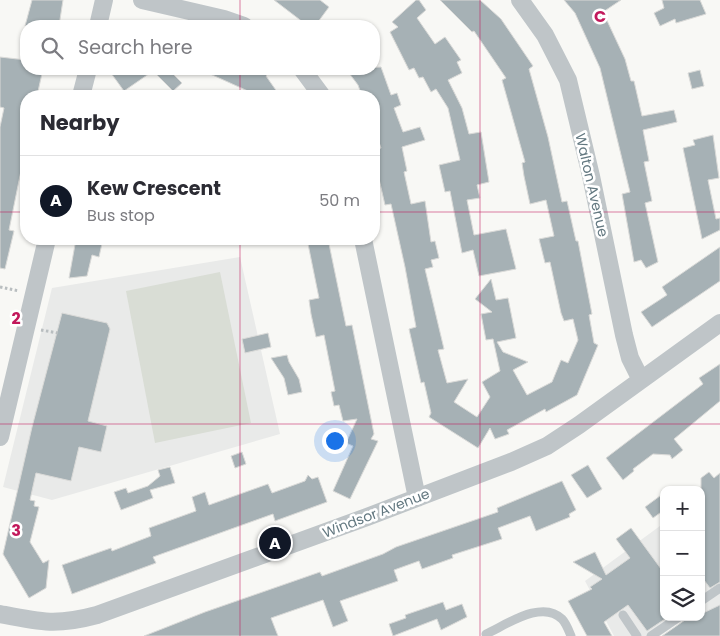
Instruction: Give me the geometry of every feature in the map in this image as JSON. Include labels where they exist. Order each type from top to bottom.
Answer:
[{"type":"street","points":[[99,20],[104,0]]},
{"type":"street","points":[[142,0],[227,20]]},
{"type":"street","name":"Walton Avenue","points":[[520,0],[545,35],[568,80],[591,176],[624,336],[630,358],[641,380]]},
{"type":"street","points":[[83,90],[86,75]]},
{"type":"street","points":[[308,75],[319,90]]},
{"type":"street","points":[[0,437],[46,245]]},
{"type":"street","points":[[364,245],[417,498]]},
{"type":"street","name":"Windsor Avenue","points":[[0,614],[54,623],[79,620],[253,559],[511,462],[547,446],[579,426],[720,324]]},
{"type":"lane","points":[[705,598],[720,588]]},
{"type":"lane","points":[[486,634],[531,613],[545,611],[562,619],[571,636]]},
{"type":"lane","points":[[623,615],[637,636]]},
{"type":"lane","points":[[651,636],[673,621]]},
{"type":"path","points":[[42,330],[58,333]]},
{"type":"shaded area","points":[[240,257],[280,434],[52,500],[3,487],[52,288]]},
{"type":"shaded area","points":[[220,272],[251,423],[155,443],[126,291]]},
{"type":"shaded area","points":[[720,482],[720,636],[694,636],[687,621],[705,621],[705,493]]},
{"type":"shaded area","points":[[660,526],[660,621],[682,621],[660,636],[614,636],[585,581]]},
{"type":"building","points":[[32,0],[63,0],[60,20],[27,20]]},
{"type":"building","points":[[274,0],[320,0],[329,7],[319,20],[300,20]]},
{"type":"building","points":[[416,0],[419,0],[426,10],[417,18],[435,44],[445,37],[461,60],[457,62],[462,73],[448,80],[462,108],[469,134],[481,132],[489,182],[477,185],[480,198],[467,200],[474,235],[506,229],[516,269],[479,276],[473,250],[462,253],[450,191],[445,192],[439,165],[460,160],[448,108],[436,89],[431,92],[423,77],[419,78],[414,68],[409,70],[390,32],[398,27],[392,22]]},
{"type":"building","points":[[440,0],[480,0],[501,19],[533,66],[529,69],[548,137],[562,202],[567,201],[576,241],[578,241],[592,314],[589,315],[594,343],[598,345],[577,395],[546,412],[545,409],[507,430],[509,434],[495,439],[490,428],[478,448],[429,417],[431,413],[424,382],[421,383],[409,329],[416,327],[405,267],[391,204],[385,205],[380,183],[380,90],[360,90],[350,75],[380,75],[381,67],[391,95],[397,93],[401,105],[394,108],[403,132],[420,127],[425,140],[402,147],[407,171],[404,172],[411,204],[425,201],[431,242],[435,241],[439,258],[431,260],[433,267],[425,269],[444,349],[438,350],[447,383],[468,379],[454,402],[477,417],[490,397],[482,382],[500,371],[493,339],[486,340],[481,314],[492,312],[475,299],[491,279],[496,300],[508,298],[516,338],[497,342],[503,352],[528,362],[513,370],[527,395],[552,382],[561,360],[568,363],[578,340],[573,319],[564,321],[550,262],[545,263],[539,239],[554,236],[546,200],[530,204],[522,163],[525,162],[502,80],[506,78],[474,31],[472,32]]},
{"type":"building","points":[[564,0],[621,0],[603,12],[625,59],[631,81],[634,81],[642,116],[674,110],[677,122],[643,130],[649,161],[644,162],[652,201],[645,203],[658,262],[646,268],[641,260],[634,262],[622,194],[630,192],[600,68],[575,13]]},
{"type":"building","points":[[662,0],[700,0],[706,14],[676,23],[675,19],[660,26],[654,13],[664,8]]},
{"type":"building","points":[[0,57],[20,59],[20,75],[42,75],[38,90],[20,90],[20,176],[9,230],[14,231],[5,269],[0,268],[0,127],[4,108],[0,107]]},
{"type":"building","points":[[700,70],[704,86],[692,89],[688,73]]},
{"type":"building","points":[[112,75],[147,75],[125,90],[123,90]]},
{"type":"building","points":[[157,75],[174,75],[182,83],[172,90]]},
{"type":"building","points":[[212,75],[267,75],[276,90],[246,90]]},
{"type":"building","points":[[713,135],[719,178],[708,180],[716,219],[720,218],[720,230],[702,239],[683,148],[695,145],[693,140]]},
{"type":"building","points":[[75,245],[102,245],[99,257],[92,255],[87,276],[69,278]]},
{"type":"building","points":[[308,245],[329,245],[346,326],[352,325],[374,434],[371,439],[378,441],[350,499],[333,491],[353,446],[346,443],[357,419],[343,421],[339,405],[334,406],[331,392],[335,391],[324,335],[316,337],[309,300],[319,298]]},
{"type":"building","points":[[720,247],[720,281],[652,327],[641,312],[667,295],[662,287]]},
{"type":"building","points":[[62,313],[107,323],[110,329],[88,421],[107,426],[101,452],[79,447],[71,481],[36,473],[30,500],[35,501],[34,506],[39,507],[30,542],[43,563],[49,560],[46,588],[29,598],[3,554],[32,427]]},
{"type":"building","points":[[268,333],[271,347],[245,353],[242,339]]},
{"type":"building","points":[[287,355],[299,379],[302,392],[288,395],[284,378],[271,358]]},
{"type":"building","points":[[720,364],[720,401],[674,439],[683,450],[672,459],[670,455],[653,454],[633,469],[634,471],[623,480],[606,458],[703,384],[699,378]]},
{"type":"building","points":[[242,452],[246,464],[235,468],[231,456]]},
{"type":"building","points":[[588,465],[602,489],[587,498],[571,475]]},
{"type":"building","points":[[170,467],[175,483],[150,490],[153,498],[121,510],[114,492],[126,488],[128,493],[148,486],[160,476],[158,470]]},
{"type":"building","points":[[709,472],[714,478],[720,473],[720,582],[710,588],[705,581],[705,486],[701,486],[701,478]]},
{"type":"building","points":[[308,475],[312,479],[318,477],[327,502],[275,521],[273,514],[153,557],[156,563],[72,594],[62,565],[111,548],[112,551],[151,536],[149,528],[196,511],[192,497],[205,492],[209,505],[268,484],[272,493],[305,481]]},
{"type":"building","points":[[562,481],[576,510],[569,514],[570,517],[536,531],[530,516],[498,528],[502,539],[452,555],[453,558],[422,569],[419,561],[394,570],[398,581],[340,601],[348,621],[333,627],[323,600],[271,618],[278,636],[144,636],[205,612],[320,572],[322,576],[383,554],[396,547],[498,512],[497,508]]},
{"type":"building","points":[[660,496],[660,513],[653,518],[645,507]]},
{"type":"building","points":[[631,528],[660,568],[660,621],[662,621],[647,631],[628,605],[604,622],[612,636],[587,636],[568,601],[592,589],[590,587],[602,579],[573,562],[595,552],[606,575],[630,558],[616,539]]},
{"type":"building","points":[[443,602],[446,610],[462,604],[467,617],[441,630],[437,619],[393,636],[389,624],[406,618],[405,615]]},
{"type":"building","points":[[720,605],[720,636],[662,636],[684,621],[705,621],[705,612]]},
{"type":"place","name":"Kew Crescent","points":[[275,543]]}]
